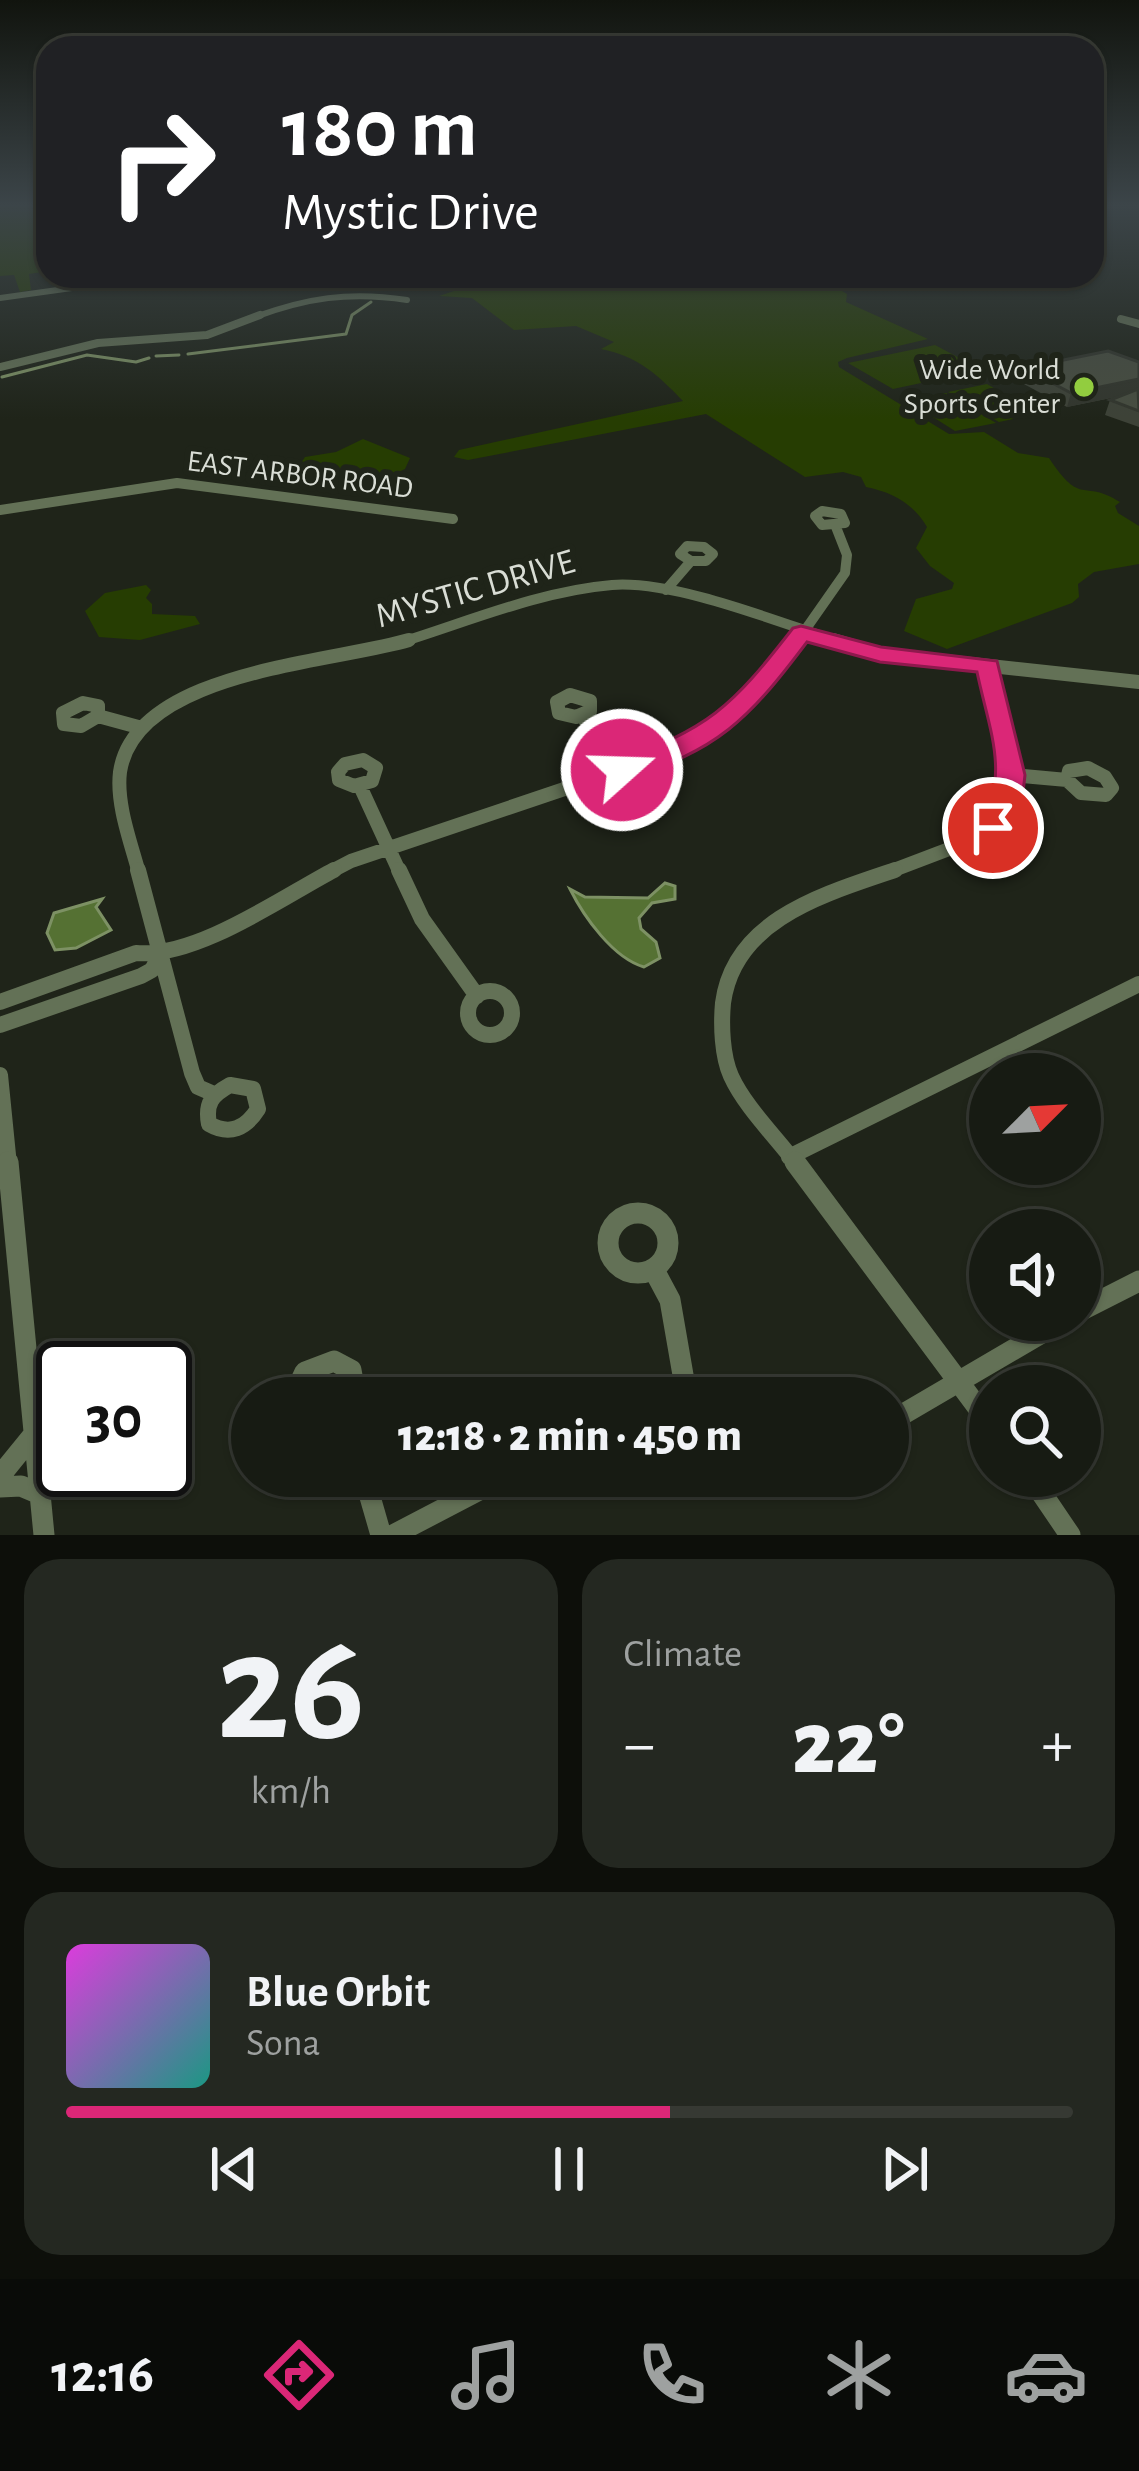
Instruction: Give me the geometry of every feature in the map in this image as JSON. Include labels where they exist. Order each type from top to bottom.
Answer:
[{"type":"street","points":[[0,298],[72,288]]},
{"type":"street","points":[[0,367],[98,343],[207,335],[279,307],[324,296],[407,300]]},
{"type":"street","points":[[1121,319],[1139,324]]},
{"type":"street","name":"EAST ARBOR ROAD","points":[[0,510],[178,483],[453,518]]},
{"type":"street","points":[[0,1001],[136,953],[160,955],[268,906],[316,877],[680,748],[747,704],[845,572],[847,555],[836,526]]},
{"type":"street","points":[[666,590],[691,562]]},
{"type":"street","name":"MYSTIC DRIVE","points":[[142,728],[167,707],[230,679],[394,644],[579,589],[616,584],[666,590],[880,655],[1139,682]]},
{"type":"street","points":[[969,1397],[730,1076],[718,1010],[740,948],[761,928],[792,911],[973,841],[993,828],[1007,810],[1012,775],[988,666]]},
{"type":"street","points":[[98,716],[142,728],[124,757],[121,793],[192,1072],[198,1088],[214,1094]]},
{"type":"street","points":[[582,716],[622,770]]},
{"type":"street","points":[[1012,775],[1067,781]]},
{"type":"street","points":[[360,786],[422,919],[477,996]]},
{"type":"street","points":[[0,1024],[141,976],[152,970],[160,955]]},
{"type":"street","points":[[789,1157],[1139,984]]},
{"type":"street","points":[[0,1075],[6,1218],[36,1454]]},
{"type":"street","points":[[654,1270],[670,1300],[683,1377]]},
{"type":"street","points":[[1101,1300],[1139,1281]]},
{"type":"street","points":[[909,1410],[1027,1341]]},
{"type":"street","points":[[302,1377],[334,1361],[351,1370],[352,1377]]},
{"type":"street","points":[[0,1476],[34,1434]]},
{"type":"street","points":[[0,1487],[21,1486],[36,1492]]},
{"type":"street","points":[[40,1497],[44,1535]]},
{"type":"street","points":[[370,1497],[381,1535]]},
{"type":"street","points":[[393,1535],[466,1497]]},
{"type":"street","points":[[1044,1497],[1070,1535]]},
{"type":"shaded area","points":[[14,276],[29,276],[31,290],[20,292]]},
{"type":"shaded area","points":[[463,288],[837,288],[847,294],[846,302],[928,339],[847,358],[838,362],[839,367],[949,434],[984,432],[1018,453],[1049,458],[1076,488],[1120,502],[1115,506],[1118,513],[1139,526],[1139,564],[1094,572],[1078,584],[1079,597],[1072,603],[947,649],[904,631],[916,599],[952,589],[954,583],[930,566],[916,548],[927,527],[916,512],[893,496],[866,487],[861,477],[843,472],[805,477],[706,414],[468,460],[454,457],[459,450],[683,401],[646,368],[601,349],[614,342],[576,326],[514,330],[472,298],[439,296]]},
{"type":"shaded area","points":[[935,345],[982,370],[893,389],[848,363]]},
{"type":"shaded area","points":[[987,384],[1038,414],[999,422],[948,392]]},
{"type":"shaded area","points":[[946,393],[996,423],[955,431],[906,400]]},
{"type":"shaded area","points":[[363,439],[410,458],[405,469],[351,478],[297,469],[305,457],[336,452]]},
{"type":"shaded area","points":[[146,585],[151,590],[146,598],[152,614],[195,616],[200,624],[140,640],[99,637],[85,611],[105,593]]},
{"type":"shaded area","points":[[665,883],[675,886],[675,899],[652,903],[639,918],[641,929],[656,942],[660,958],[644,967],[611,946],[570,889],[585,897],[648,898]]},
{"type":"shaded area","points":[[102,899],[96,907],[111,930],[76,948],[55,950],[47,933],[54,913]]},
{"type":"building","points":[[1108,351],[1139,362],[1139,379],[1071,393],[1024,368]]},
{"type":"building","points":[[1138,389],[1139,411],[1110,400]]},
{"type":"waterway","points":[[188,354],[346,334],[352,315],[371,302]]},
{"type":"waterway","points":[[2,377],[87,355],[136,362],[149,358]]},
{"type":"waterway","points":[[156,356],[179,355]]},
{"type":"place","name":"Wide World Sports Center","points":[[1084,387]]},
{"type":"route","points":[[622,770],[680,748],[721,724],[747,704],[801,633],[880,655],[988,666],[1012,775],[1007,810],[993,828]]}]
